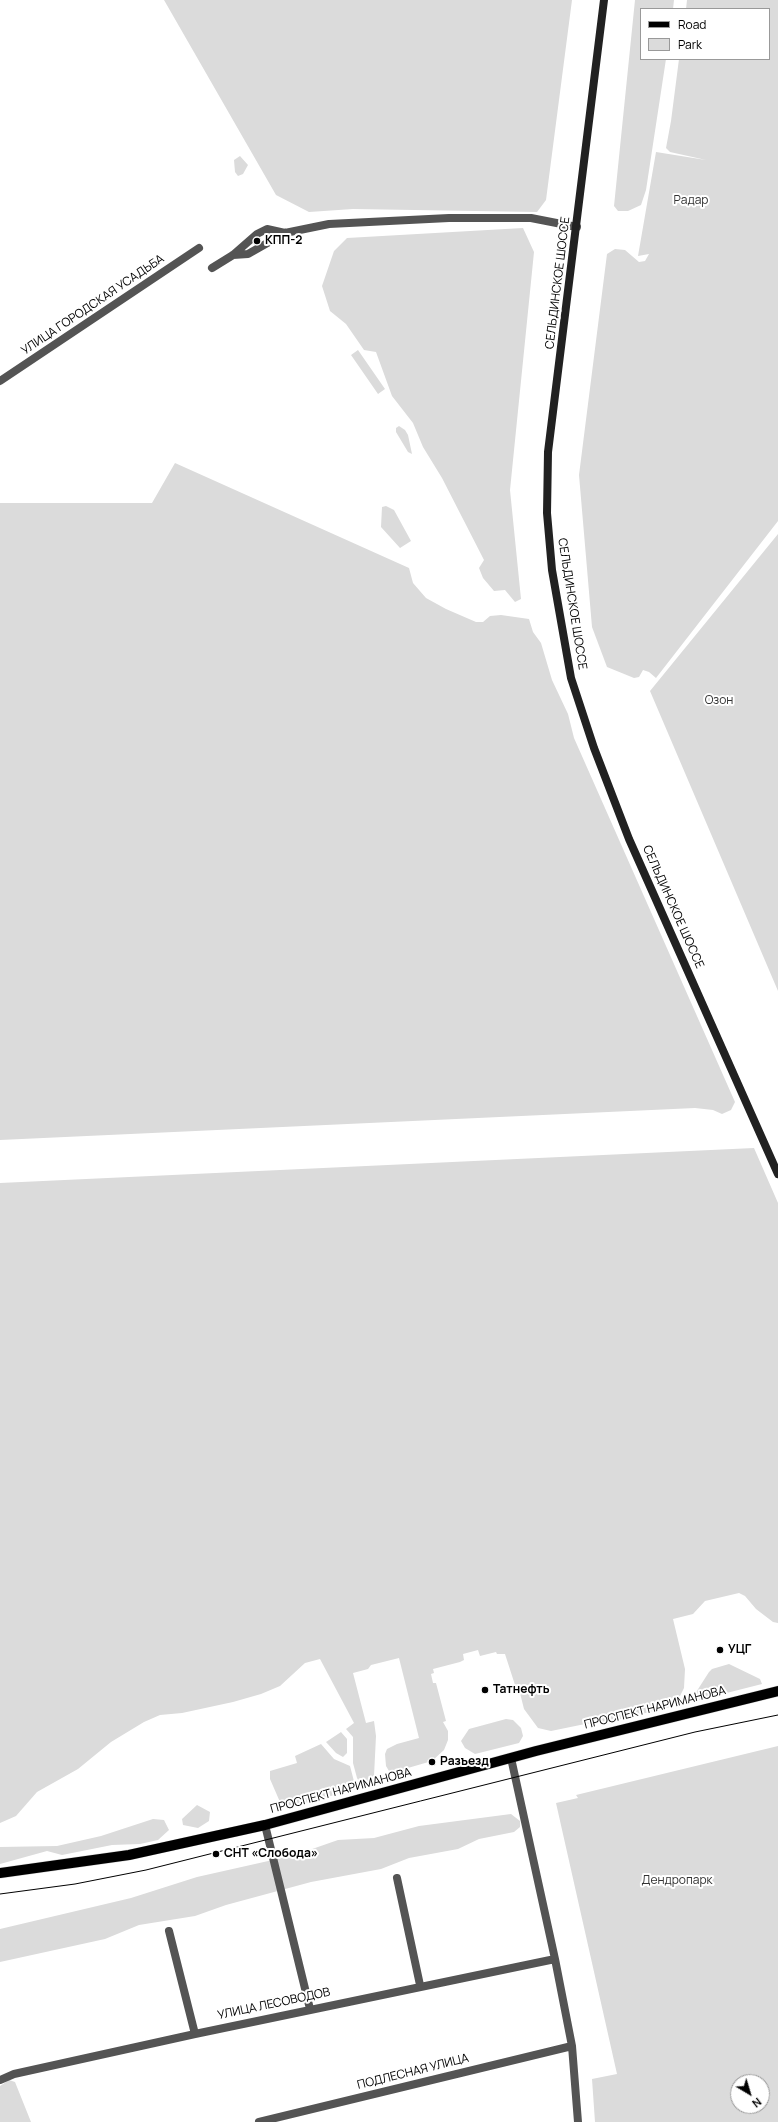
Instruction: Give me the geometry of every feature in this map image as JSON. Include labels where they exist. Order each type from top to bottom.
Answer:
[{"type":"main road","name":"СЕЛЬДИНСКОЕ ШОССЕ","points":[[604,0],[548,452],[547,513],[552,570],[571,678],[594,748],[629,839],[778,1174]]},
{"type":"main road","name":"ПРОСПЕКТ НАРИМАНОВА","points":[[0,1873],[129,1855],[265,1825],[510,1758],[778,1691]]},
{"type":"street","points":[[233,255],[248,254],[285,233],[329,224],[449,218],[531,218],[577,227]]},
{"type":"street","points":[[212,268],[233,255],[256,234],[267,229],[285,233]]},
{"type":"street","name":"УЛИЦА ГОРОДСКАЯ УСАДЬБА","points":[[0,380],[199,248]]},
{"type":"street","points":[[510,1758],[555,1959],[572,2046],[578,2122]]},
{"type":"street","points":[[265,1825],[310,2009]]},
{"type":"street","points":[[397,1878],[420,1985]]},
{"type":"street","points":[[169,1931],[195,2034]]},
{"type":"street","name":"УЛИЦА ЛЕСОВОДОВ","points":[[0,2080],[14,2074],[195,2034],[420,1985],[555,1959]]},
{"type":"street","name":"ПОДЛЕСНАЯ УЛИЦА","points":[[259,2122],[572,2046]]},
{"type":"green space","points":[[164,0],[572,0],[546,200],[537,212],[353,209],[309,212],[276,195]]},
{"type":"green space","points":[[635,0],[674,0],[673,8],[640,8],[640,60],[666,60],[646,190],[641,205],[628,211],[618,211],[614,206]]},
{"type":"green space","name":"Радар","points":[[687,0],[778,0],[778,521],[656,678],[649,672],[643,670],[639,677],[634,678],[607,667],[592,627],[579,475],[607,254],[615,249],[625,250],[639,262],[645,261],[649,254],[638,256],[656,152],[706,160],[670,152],[666,148],[679,60],[770,60],[770,8],[686,8]]},
{"type":"green space","points":[[240,156],[248,165],[243,174],[238,176],[235,172],[234,160]]},
{"type":"green space","points":[[523,228],[534,252],[510,490],[521,599],[515,602],[505,590],[494,591],[483,578],[479,568],[484,560],[442,478],[423,447],[413,423],[392,396],[376,352],[364,350],[346,324],[330,311],[322,286],[334,251],[347,238]]},
{"type":"green space","points":[[358,350],[385,389],[378,394],[351,355]]},
{"type":"green space","points":[[399,426],[405,430],[408,435],[412,454],[408,452],[396,432],[396,428]]},
{"type":"green space","points":[[175,463],[409,568],[413,583],[426,598],[446,609],[476,622],[483,622],[490,616],[501,615],[529,619],[533,632],[541,643],[552,680],[568,714],[574,738],[735,1102],[731,1110],[722,1114],[713,1110],[695,1108],[0,1140],[0,503],[152,503]]},
{"type":"green space","points":[[386,506],[394,510],[411,541],[400,548],[381,527],[382,507]]},
{"type":"green space","name":"Озон","points":[[778,534],[778,991],[650,691]]},
{"type":"green space","points":[[754,1148],[778,1203],[778,1623],[773,1622],[756,1609],[745,1596],[739,1593],[705,1601],[693,1614],[673,1619],[685,1669],[684,1688],[676,1704],[670,1707],[605,1723],[585,1724],[551,1731],[538,1728],[524,1709],[518,1685],[515,1685],[505,1654],[497,1654],[496,1652],[480,1656],[478,1650],[463,1654],[464,1660],[433,1669],[434,1673],[431,1674],[433,1683],[436,1683],[446,1721],[443,1722],[448,1731],[448,1740],[444,1750],[432,1761],[394,1772],[389,1771],[386,1766],[385,1754],[387,1749],[397,1744],[419,1738],[399,1658],[371,1665],[368,1669],[353,1673],[366,1723],[374,1721],[376,1736],[374,1776],[371,1782],[365,1787],[361,1785],[357,1778],[353,1763],[353,1737],[346,1729],[354,1723],[320,1659],[305,1663],[280,1686],[261,1694],[233,1702],[182,1713],[160,1715],[144,1722],[111,1742],[78,1769],[37,1792],[16,1816],[0,1823],[0,1183]]},
{"type":"green space","points":[[729,1664],[760,1679],[762,1684],[695,1701],[693,1700],[693,1697],[712,1669]]},
{"type":"green space","points":[[506,1719],[513,1720],[521,1728],[523,1736],[519,1743],[475,1754],[465,1748],[461,1741],[469,1729]]},
{"type":"green space","points":[[341,1732],[347,1739],[347,1753],[343,1757],[336,1753],[326,1742]]},
{"type":"green space","points":[[321,1744],[334,1759],[350,1766],[356,1789],[291,1807],[284,1805],[280,1802],[270,1779],[270,1771],[297,1763],[295,1756]]},
{"type":"green space","name":"Дендропарк","points":[[778,1746],[778,2122],[595,2122],[592,2079],[617,2074],[556,1803],[578,1798],[576,1795]]},
{"type":"green space","points":[[197,1805],[210,1812],[209,1821],[198,1828],[183,1825],[182,1819]]},
{"type":"green space","points":[[511,1814],[520,1821],[520,1827],[514,1832],[479,1839],[458,1849],[409,1858],[381,1869],[311,1882],[226,1905],[195,1916],[139,1925],[105,1939],[0,1962],[0,1929],[131,1898],[197,1877],[295,1855],[338,1840],[374,1838],[419,1826]]},
{"type":"green space","points":[[153,1819],[164,1820],[169,1830],[158,1840],[140,1844],[112,1845],[62,1855],[47,1851],[0,1864],[0,1847],[57,1846],[101,1836]]},
{"type":"green space","points":[[9,2080],[15,2082],[31,2122],[0,2122],[0,2086]]},
{"type":"tram line","points":[[0,1894],[75,1884],[146,1870],[695,1732],[778,1715]]},
{"type":"place","name":"КПП-2","points":[[257,241]]},
{"type":"place","name":"УЦГ","points":[[720,1650]]},
{"type":"place","name":"Татнефть","points":[[485,1690]]},
{"type":"place","name":"Разъезд","points":[[432,1762]]},
{"type":"place","name":"СНТ «Слобода»","points":[[216,1854]]}]
